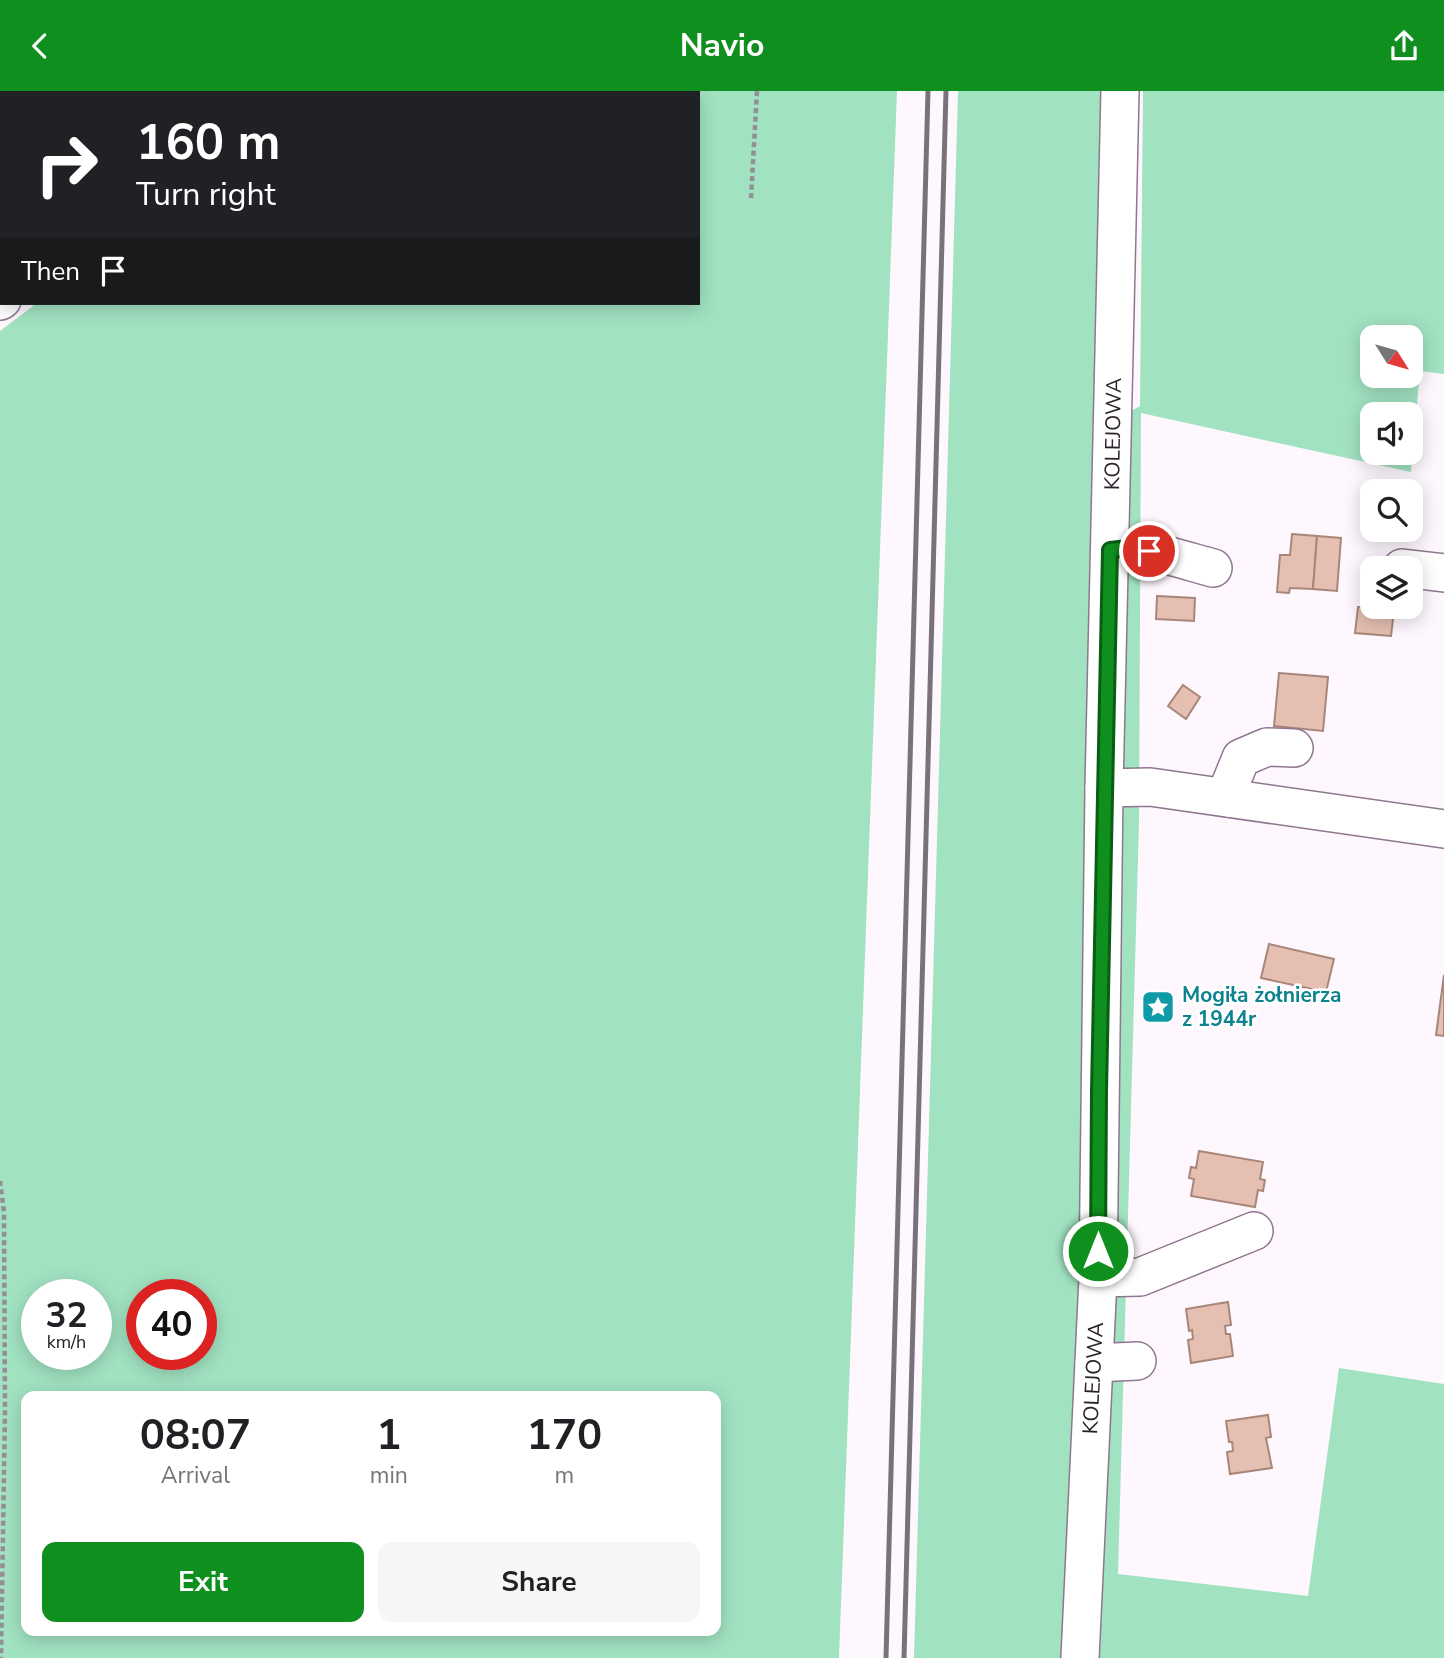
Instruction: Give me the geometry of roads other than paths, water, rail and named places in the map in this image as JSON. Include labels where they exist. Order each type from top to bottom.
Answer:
[{"type":"street","name":"KOLEJOWA","points":[[1080,1658],[1098,1278],[1104,788],[1120,91]]},
{"type":"street","points":[[1110,550],[1128,548],[1149,551],[1213,568]]},
{"type":"street","points":[[1423,570],[1444,573]]},
{"type":"street","points":[[1228,797],[1241,758],[1267,747],[1294,748]]},
{"type":"street","points":[[1104,788],[1150,787],[1444,829]]},
{"type":"street","points":[[1098,1278],[1140,1277],[1254,1231]]},
{"type":"street","points":[[1094,1363],[1137,1361]]},
{"type":"railway","points":[[886,1658],[928,91]]},
{"type":"railway","points":[[904,1658],[946,91]]},
{"type":"place","name":"Mogiła żołnierza z 1944r","points":[[1158,1007]]}]
